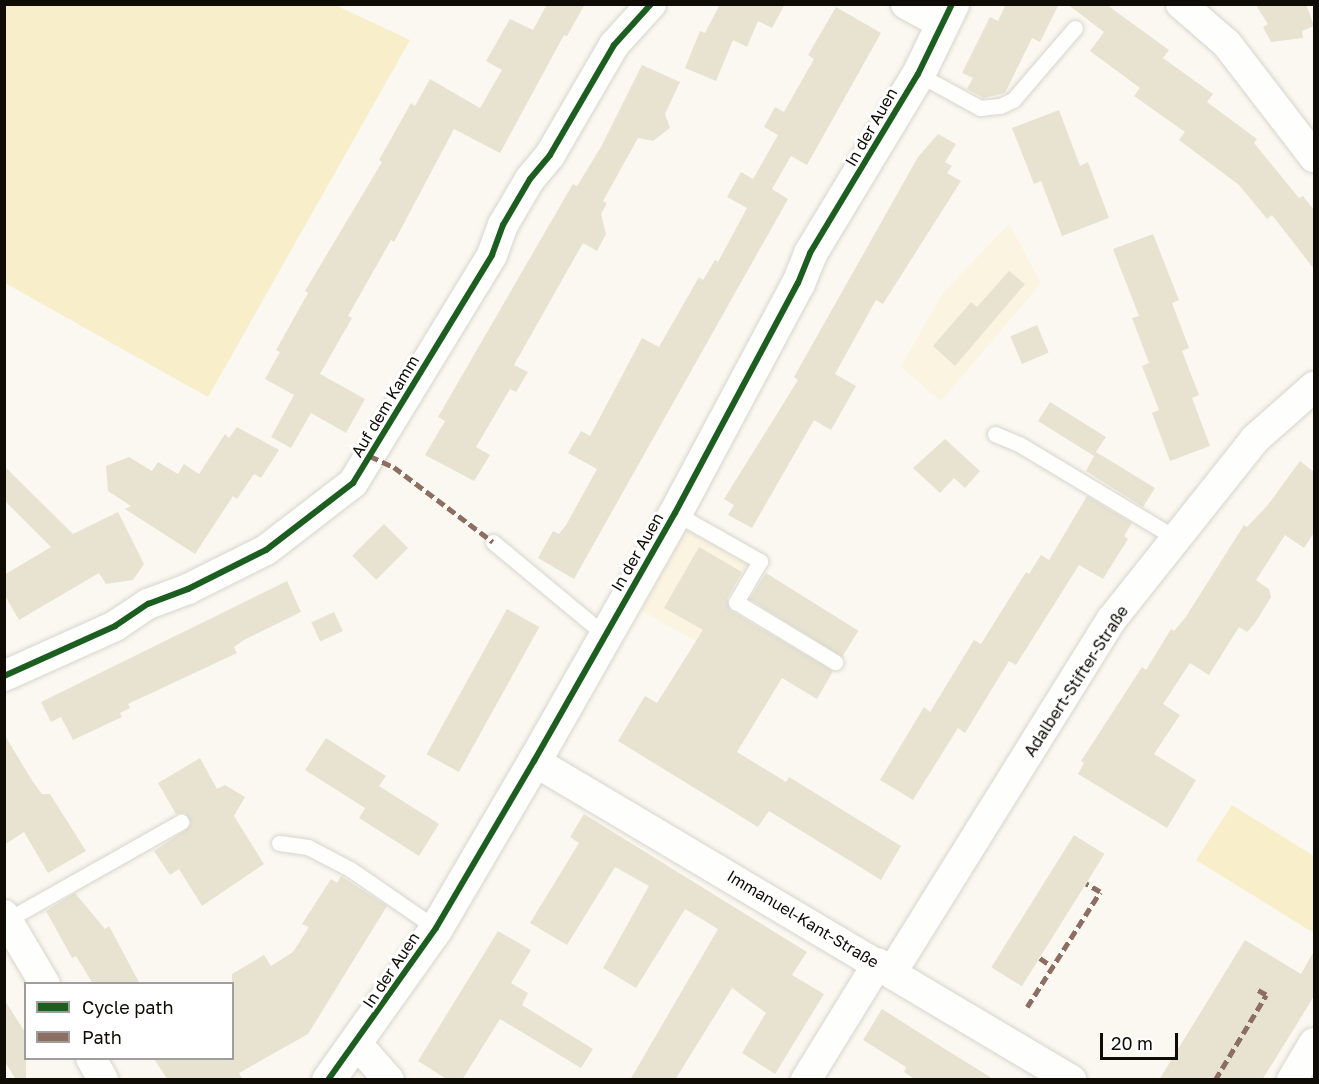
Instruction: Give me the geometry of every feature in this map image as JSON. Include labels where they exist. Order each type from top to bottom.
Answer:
[{"type":"street","name":"Auf dem Kamm","points":[[4,676],[115,626],[148,604],[188,589],[266,550],[353,483],[492,255],[503,225],[530,179],[550,155],[615,45],[651,4]]},
{"type":"street","points":[[906,4],[948,14]]},
{"type":"street","points":[[1181,4],[1227,44],[1314,157]]},
{"type":"street","name":"In der Auen","points":[[328,1080],[357,1044],[436,928],[534,761],[675,513],[798,283],[810,253],[918,74],[948,14]]},
{"type":"street","name":"Adalbert-Stifter-Straße","points":[[806,1080],[885,968],[1112,619],[1255,439],[1314,387]]},
{"type":"street","name":"Immanuel-Kant-Straße","points":[[534,761],[1071,1080]]},
{"type":"street","points":[[6,918],[44,982]]},
{"type":"street","points":[[1292,1080],[1314,1043]]},
{"type":"street","points":[[357,1044],[389,1080]]},
{"type":"street","points":[[92,1060],[103,1080]]},
{"type":"lane","points":[[918,74],[981,108],[1000,106],[1013,100],[1075,28]]},
{"type":"lane","points":[[995,434],[1019,444],[1177,539]]},
{"type":"lane","points":[[675,513],[760,561],[736,602],[835,662]]},
{"type":"lane","points":[[493,542],[605,635]]},
{"type":"lane","points":[[6,918],[181,822]]},
{"type":"lane","points":[[279,843],[308,847],[350,869],[436,928]]},
{"type":"shaded area","points":[[5,4],[335,5],[410,40],[208,397],[5,283]]},
{"type":"shaded area","points":[[1009,224],[1041,283],[941,401],[901,367],[943,293]]},
{"type":"shaded area","points":[[688,526],[749,561],[708,634],[696,641],[641,610]]},
{"type":"shaded area","points":[[1232,805],[1314,856],[1314,933],[1196,860]]},
{"type":"building","points":[[547,4],[585,4],[567,36],[564,35],[500,153],[454,129],[394,242],[391,240],[348,316],[352,318],[320,374],[365,399],[346,433],[311,413],[291,448],[271,437],[294,395],[265,379],[280,352],[276,350],[308,293],[305,291],[382,162],[379,160],[411,103],[415,106],[430,79],[480,108],[502,70],[486,61],[510,19],[533,30]]},
{"type":"building","points":[[720,4],[785,4],[772,28],[758,21],[747,47],[733,40],[716,81],[685,68],[700,31],[705,33]]},
{"type":"building","points":[[1006,4],[1059,4],[1040,42],[1032,38],[1005,93],[984,98],[967,89],[973,78],[962,73],[990,17],[998,21]]},
{"type":"building","points":[[1067,4],[1106,4],[1169,50],[1163,58],[1213,94],[1207,102],[1257,139],[1254,143],[1299,198],[1303,196],[1314,210],[1314,269],[1272,215],[1267,219],[1239,185],[1179,140],[1185,132],[1134,96],[1140,88],[1090,51],[1104,32]]},
{"type":"building","points":[[1255,4],[1306,4],[1314,26],[1302,31],[1303,38],[1271,42],[1263,27],[1268,24]]},
{"type":"building","points":[[836,7],[881,33],[807,165],[791,156],[772,189],[788,199],[574,579],[538,558],[553,531],[559,534],[566,525],[597,469],[568,453],[581,431],[590,436],[642,338],[659,347],[699,277],[703,280],[715,260],[718,262],[747,208],[727,197],[741,172],[753,179],[778,135],[764,127],[775,107],[784,112],[814,59],[808,55]]},
{"type":"building","points":[[642,65],[680,82],[665,114],[670,128],[653,141],[638,138],[603,201],[607,203],[601,214],[606,234],[597,251],[583,243],[514,365],[528,372],[516,392],[510,389],[476,447],[490,455],[474,481],[425,455],[445,421],[438,417],[573,184],[577,186],[601,147]]},
{"type":"building","points":[[1059,110],[1080,166],[1088,162],[1109,218],[1062,236],[1041,181],[1034,184],[1012,128]]},
{"type":"building","points":[[938,134],[956,144],[945,162],[952,166],[947,173],[961,181],[883,304],[876,300],[835,374],[856,386],[831,430],[814,420],[752,528],[728,515],[734,505],[724,499],[798,380],[794,377],[918,157]]},
{"type":"building","points":[[1153,234],[1179,300],[1172,303],[1189,348],[1182,351],[1199,395],[1192,398],[1210,446],[1170,461],[1152,413],[1159,410],[1142,366],[1149,363],[1132,318],[1139,316],[1113,249]]},
{"type":"building","points":[[1009,271],[1025,284],[955,366],[933,346],[971,302],[977,307]]},
{"type":"building","points":[[1037,325],[1049,353],[1022,364],[1010,336]]},
{"type":"building","points":[[1050,402],[1106,437],[1096,452],[1155,488],[1143,507],[1086,471],[1094,456],[1038,421]]},
{"type":"building","points":[[237,427],[279,450],[261,478],[254,474],[237,499],[233,496],[195,554],[125,509],[131,506],[108,491],[106,466],[129,457],[152,471],[158,462],[178,474],[184,464],[199,474],[225,434],[229,438]]},
{"type":"building","points":[[945,439],[980,471],[965,488],[954,478],[940,493],[913,468]]},
{"type":"building","points":[[1300,461],[1314,472],[1314,533],[1304,548],[1285,535],[1256,580],[1269,589],[1271,597],[1255,623],[1247,632],[1239,627],[1209,675],[1190,663],[1163,704],[1180,715],[1154,754],[1196,780],[1167,828],[1078,774],[1084,763],[1081,761],[1142,667],[1146,670],[1171,629],[1174,631],[1185,618],[1244,525],[1247,527],[1267,506]]},
{"type":"building","points":[[4,466],[73,534],[118,512],[144,564],[133,580],[106,584],[99,573],[19,620],[4,594],[4,575],[51,547],[4,500]]},
{"type":"building","points":[[1087,496],[1132,523],[1124,536],[1128,539],[1103,579],[1079,565],[1016,665],[1009,661],[965,733],[958,728],[913,800],[880,780],[924,707],[930,712],[974,640],[981,644],[1026,572],[1029,574],[1041,555],[1049,560]]},
{"type":"building","points":[[384,524],[408,548],[376,580],[352,556]]},
{"type":"building","points":[[699,547],[742,572],[727,598],[730,610],[833,671],[817,699],[782,678],[737,752],[786,782],[789,777],[901,846],[881,880],[769,811],[758,827],[618,741],[645,696],[657,703],[703,630],[664,608]]},
{"type":"building","points":[[766,573],[858,631],[842,657],[750,599]]},
{"type":"building","points":[[287,581],[301,612],[244,640],[234,647],[237,653],[128,704],[130,708],[120,713],[122,717],[73,740],[61,717],[51,722],[41,702]]},
{"type":"building","points":[[507,609],[539,627],[459,772],[427,754]]},
{"type":"building","points":[[334,612],[343,631],[320,642],[311,623]]},
{"type":"building","points":[[4,734],[33,782],[42,794],[50,794],[86,851],[48,873],[24,832],[4,845]]},
{"type":"building","points":[[326,738],[386,776],[379,786],[439,824],[419,856],[359,818],[365,808],[305,770]]},
{"type":"building","points":[[200,758],[217,789],[225,785],[245,797],[234,816],[264,864],[202,906],[179,869],[170,875],[154,851],[186,830],[191,823],[185,813],[176,814],[158,783]]},
{"type":"building","points":[[584,814],[807,952],[792,975],[824,994],[775,1074],[742,1053],[766,1013],[732,988],[675,1080],[630,1080],[718,929],[685,909],[636,988],[603,968],[649,886],[615,867],[567,945],[530,923],[579,843],[570,837]]},
{"type":"building","points":[[1074,835],[1105,854],[1022,986],[991,967]]},
{"type":"building","points":[[341,876],[387,906],[308,1034],[239,1073],[243,1080],[168,1080],[155,1060],[234,1060],[234,982],[232,982],[232,974],[264,955],[271,966],[293,952],[309,927],[302,924],[331,879],[337,883]]},
{"type":"building","points":[[75,893],[105,929],[109,926],[139,982],[92,982],[76,956],[72,958],[46,911]]},
{"type":"building","points":[[498,931],[531,950],[511,983],[528,993],[522,1005],[593,1049],[581,1068],[500,1019],[462,1080],[448,1080],[418,1061]]},
{"type":"building","points":[[1245,940],[1301,974],[1314,951],[1314,996],[1297,1024],[1262,1080],[1159,1080]]},
{"type":"building","points":[[4,999],[24,1031],[26,1080],[16,1080],[4,1060]]},
{"type":"building","points":[[882,1009],[995,1080],[916,1080],[904,1072],[906,1067],[863,1040]]},
{"type":"marked path","points":[[370,456],[394,467],[493,542]]},
{"type":"marked path","points":[[1027,1007],[1100,892],[1086,884]]},
{"type":"marked path","points":[[1040,958],[1053,967]]},
{"type":"marked path","points":[[1215,1080],[1266,995],[1257,990]]},
{"type":"cycle path","points":[[4,676],[115,626],[148,604],[188,589],[266,550],[353,483],[492,255],[503,225],[530,179],[550,155],[614,45],[651,4]]},
{"type":"cycle path","points":[[328,1080],[436,928],[534,761],[675,513],[798,283],[810,253],[918,74],[952,4]]}]
